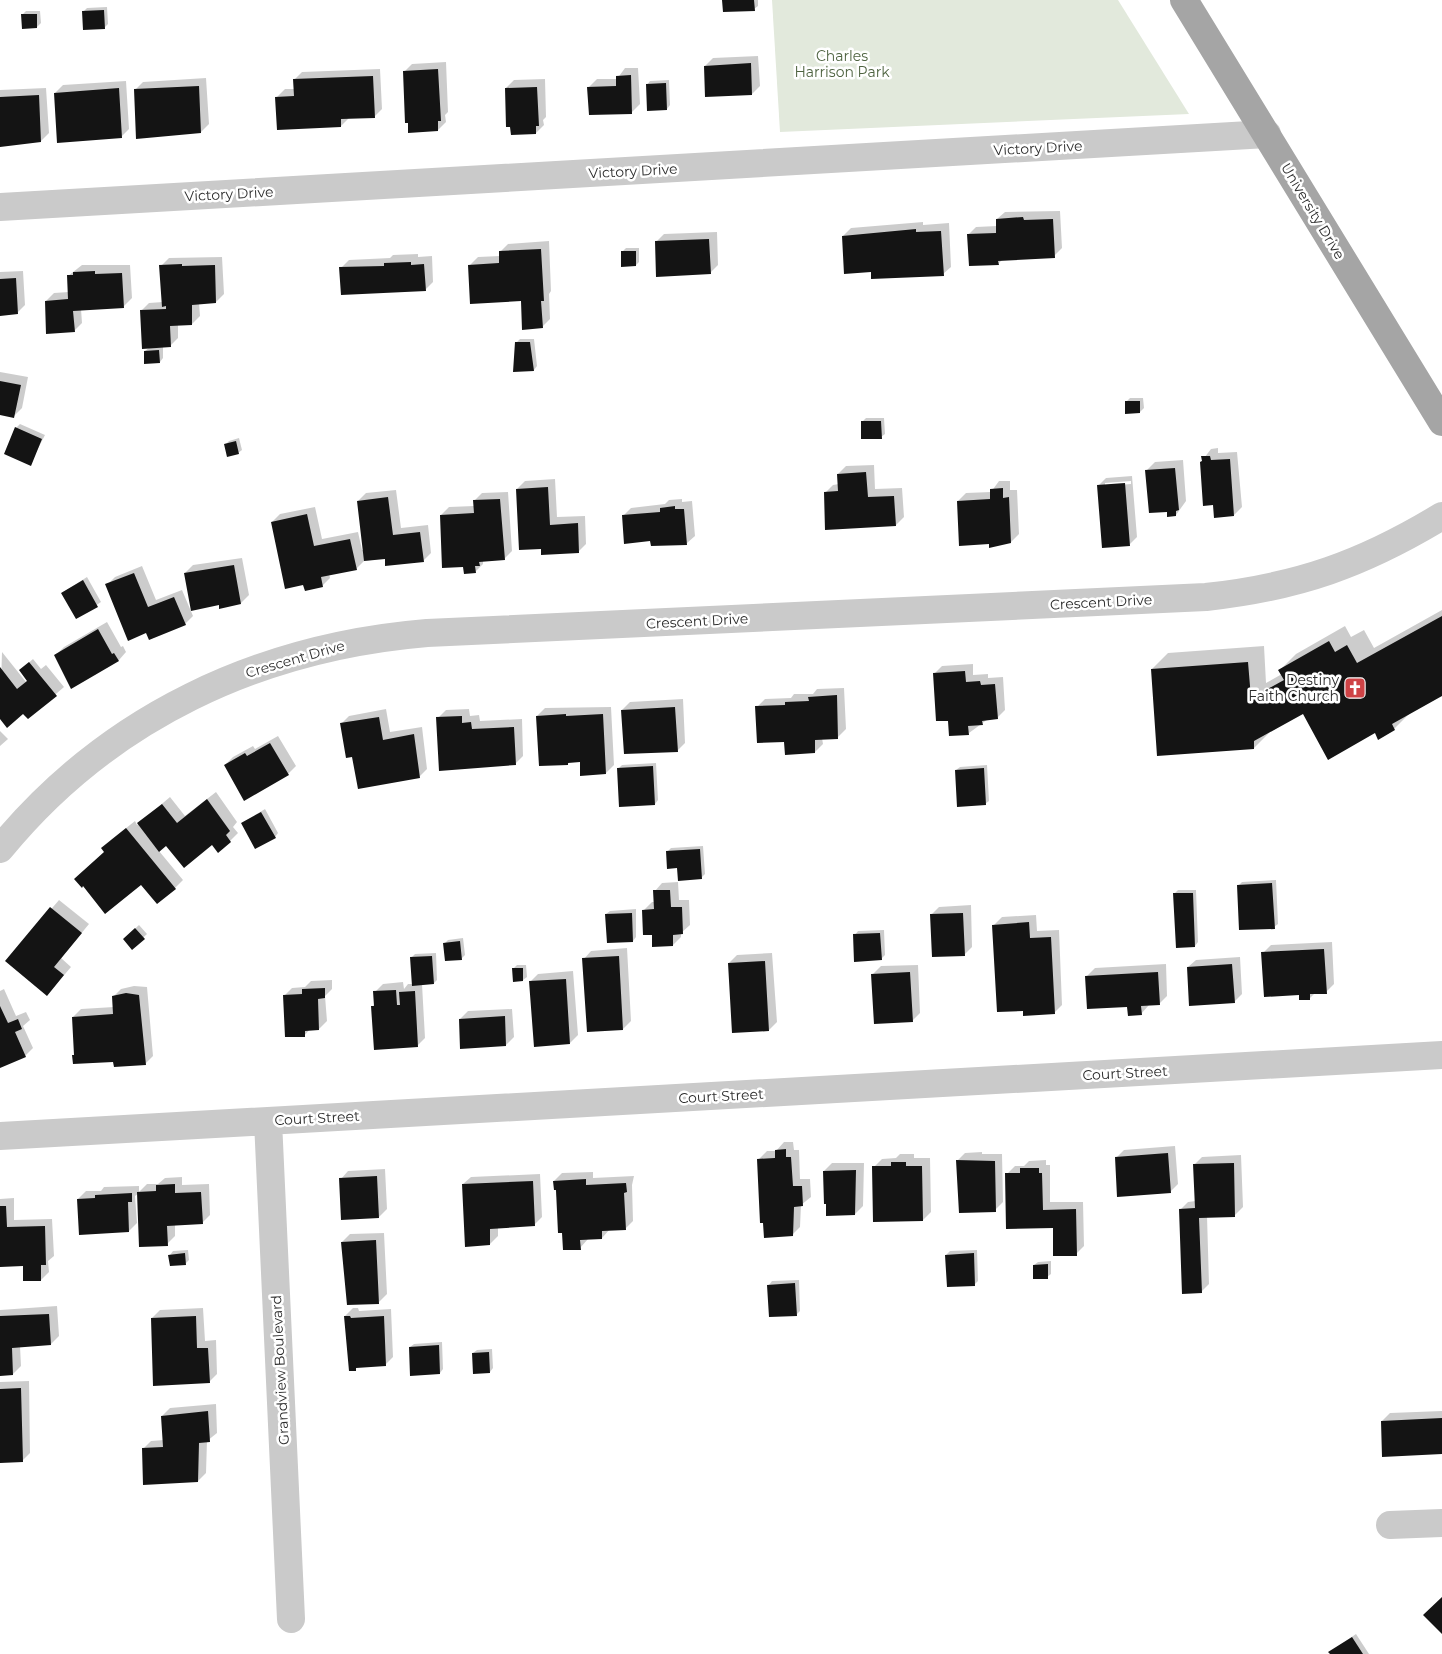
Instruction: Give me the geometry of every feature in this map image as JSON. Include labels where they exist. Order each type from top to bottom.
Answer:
[{"type":"main road","name":"University Drive","points":[[1184,0],[1442,422]]},
{"type":"street","name":"Victory Drive","points":[[0,208],[1266,134]]},
{"type":"street","name":"Crescent Drive","points":[[0,849],[60,786],[106,749],[148,720],[201,691],[238,676],[284,659],[334,646],[427,633],[1196,597],[1244,593],[1295,582],[1346,566],[1385,549],[1442,516]]},
{"type":"street","name":"Court Street","points":[[0,1136],[1442,1055]]},
{"type":"street","name":"Grandview Boulevard","points":[[268,1121],[291,1619]]},
{"type":"street","points":[[1390,1525],[1442,1523]]},
{"type":"green space","name":"Charles Harrison Park","points":[[772,0],[1118,0],[1189,114],[780,132]]},
{"type":"building","points":[[722,0],[754,0],[755,11],[723,12]]},
{"type":"building","points":[[104,10],[105,29],[83,30],[82,11]]},
{"type":"building","points":[[21,14],[37,14],[37,28],[22,29]]},
{"type":"building","points":[[751,63],[752,95],[705,97],[704,66]]},
{"type":"building","points":[[438,69],[441,121],[438,121],[438,131],[408,133],[408,123],[405,123],[403,71]]},
{"type":"building","points":[[631,75],[632,114],[589,115],[587,87],[616,86],[616,76]]},
{"type":"building","points":[[373,76],[375,118],[341,119],[341,127],[277,130],[275,97],[294,96],[293,79]]},
{"type":"building","points":[[666,83],[667,110],[647,111],[646,84]]},
{"type":"building","points":[[199,86],[201,133],[136,139],[134,89]]},
{"type":"building","points":[[537,87],[539,126],[536,126],[536,134],[511,135],[510,127],[506,127],[505,88]]},
{"type":"building","points":[[119,88],[122,138],[57,143],[54,93]]},
{"type":"building","points":[[39,95],[41,142],[0,147],[0,97]]},
{"type":"building","points":[[1023,217],[1024,220],[1053,219],[1055,258],[998,261],[999,265],[969,266],[967,234],[996,233],[996,219]]},
{"type":"building","points":[[916,229],[916,232],[941,231],[944,276],[871,279],[871,272],[844,274],[842,236]]},
{"type":"building","points":[[709,239],[711,274],[656,277],[655,241]]},
{"type":"building","points":[[541,249],[544,301],[541,301],[543,328],[522,330],[521,301],[470,304],[468,265],[499,263],[499,251]]},
{"type":"building","points":[[621,251],[636,251],[636,266],[621,267]]},
{"type":"building","points":[[411,262],[411,265],[424,264],[426,291],[341,295],[339,267],[384,266],[384,263]]},
{"type":"building","points":[[182,264],[182,266],[215,265],[216,303],[192,305],[192,325],[170,326],[171,347],[142,349],[140,310],[166,309],[166,306],[162,307],[159,265]]},
{"type":"building","points":[[95,271],[95,274],[122,273],[124,308],[73,311],[75,332],[46,334],[45,301],[68,299],[67,275],[73,275],[73,272]]},
{"type":"building","points":[[16,278],[18,314],[0,316],[0,279]]},
{"type":"building","points":[[515,342],[530,342],[534,371],[513,372]]},
{"type":"building","points":[[159,350],[160,363],[144,364],[144,351]]},
{"type":"building","points":[[0,381],[21,385],[14,418],[0,415]]},
{"type":"building","points":[[1125,401],[1140,401],[1140,413],[1125,414]]},
{"type":"building","points":[[861,421],[881,421],[882,439],[861,439]]},
{"type":"building","points":[[15,427],[42,439],[31,466],[4,454]]},
{"type":"building","points":[[236,441],[239,454],[227,457],[224,444]]},
{"type":"building","points":[[1201,456],[1210,456],[1211,460],[1230,459],[1234,516],[1214,518],[1213,505],[1203,506]]},
{"type":"building","points":[[1175,468],[1179,510],[1176,511],[1176,516],[1167,517],[1167,512],[1149,513],[1145,470]]},
{"type":"building","points":[[866,472],[868,497],[894,496],[896,526],[825,530],[824,492],[838,491],[837,474]]},
{"type":"building","points":[[1125,483],[1130,546],[1102,548],[1097,485]]},
{"type":"building","points":[[548,487],[550,525],[578,523],[579,553],[541,555],[541,549],[519,550],[516,489]]},
{"type":"building","points":[[1003,488],[1003,498],[1009,497],[1011,543],[989,548],[989,544],[959,546],[957,501],[990,499],[990,489]]},
{"type":"building","points":[[388,497],[393,535],[420,532],[424,562],[385,566],[385,559],[364,561],[357,501]]},
{"type":"building","points":[[500,499],[505,560],[479,562],[480,566],[475,566],[476,573],[464,574],[463,567],[442,568],[440,515],[474,513],[473,500]]},
{"type":"building","points":[[675,506],[675,509],[684,509],[687,545],[651,546],[650,541],[624,544],[622,515],[660,512],[660,508]]},
{"type":"building","points":[[307,514],[314,546],[350,539],[357,570],[321,577],[323,587],[305,591],[303,585],[285,589],[271,522]]},
{"type":"building","points":[[234,565],[241,604],[219,609],[219,605],[191,611],[184,573]]},
{"type":"building","points":[[134,573],[148,607],[174,597],[186,625],[149,640],[146,633],[128,641],[105,584]]},
{"type":"building","points":[[83,580],[98,607],[76,619],[61,593]]},
{"type":"building","name":"Destiny Faith Church","points":[[1442,616],[1442,696],[1392,724],[1395,730],[1378,740],[1375,733],[1328,760],[1303,714],[1254,741],[1254,749],[1157,756],[1151,669],[1248,662],[1251,698],[1284,680],[1278,670],[1329,641],[1335,652],[1347,645],[1357,663]]},
{"type":"building","points":[[98,629],[112,654],[114,653],[119,661],[71,689],[54,655]]},
{"type":"building","points":[[29,662],[57,696],[28,719],[23,714],[7,728],[0,719],[0,667],[17,689],[27,681],[19,670]]},
{"type":"building","points":[[965,671],[966,682],[980,681],[981,685],[995,684],[998,719],[982,721],[983,725],[968,726],[969,735],[949,736],[948,721],[936,721],[933,673]]},
{"type":"building","points":[[837,695],[838,739],[815,740],[815,753],[785,755],[784,742],[757,743],[755,706],[785,705],[785,702],[809,701],[808,697]]},
{"type":"building","points":[[675,707],[678,752],[624,754],[621,710]]},
{"type":"building","points":[[566,714],[566,716],[603,714],[606,774],[580,776],[580,762],[568,763],[568,765],[539,766],[536,716]]},
{"type":"building","points":[[462,716],[462,723],[471,722],[472,729],[514,727],[516,765],[439,771],[436,717]]},
{"type":"building","points":[[379,717],[383,740],[414,734],[420,778],[358,789],[352,757],[346,758],[340,723]]},
{"type":"building","points":[[270,743],[289,775],[244,801],[224,765],[245,753],[247,756]]},
{"type":"building","points":[[653,766],[655,805],[619,807],[617,768]]},
{"type":"building","points":[[984,768],[986,805],[957,807],[955,770]]},
{"type":"building","points":[[207,799],[230,831],[226,835],[231,842],[218,853],[212,845],[184,868],[166,846],[159,852],[137,823],[162,804],[177,823]]},
{"type":"building","points":[[261,812],[276,838],[255,849],[241,823]]},
{"type":"building","points":[[126,828],[176,889],[157,904],[141,885],[105,914],[83,886],[82,888],[74,879],[104,852],[101,848]]},
{"type":"building","points":[[700,849],[702,879],[678,881],[677,868],[667,869],[666,851]]},
{"type":"building","points":[[1272,883],[1275,929],[1239,930],[1237,885]]},
{"type":"building","points":[[653,890],[670,890],[671,907],[682,907],[683,934],[673,935],[673,946],[652,947],[652,935],[643,935],[642,910],[654,909]]},
{"type":"building","points":[[1173,893],[1193,893],[1195,947],[1176,948]]},
{"type":"building","points":[[50,907],[82,933],[54,967],[64,975],[47,996],[5,961]]},
{"type":"building","points":[[632,913],[633,942],[607,943],[605,914]]},
{"type":"building","points":[[963,913],[965,956],[932,957],[930,914]]},
{"type":"building","points":[[1029,922],[1030,938],[1051,937],[1055,1014],[1023,1016],[1023,1011],[997,1012],[992,925]]},
{"type":"building","points":[[135,928],[145,939],[132,950],[123,939]]},
{"type":"building","points":[[880,933],[882,960],[854,962],[853,934]]},
{"type":"building","points":[[460,941],[462,960],[445,961],[443,943]]},
{"type":"building","points":[[1324,949],[1327,994],[1310,994],[1310,1000],[1299,1000],[1299,995],[1264,997],[1261,952]]},
{"type":"building","points":[[432,956],[434,984],[412,986],[410,957]]},
{"type":"building","points":[[619,956],[623,1030],[587,1032],[582,958]]},
{"type":"building","points":[[765,961],[769,1031],[732,1033],[728,963]]},
{"type":"building","points":[[1232,964],[1235,1003],[1189,1006],[1187,967]]},
{"type":"building","points":[[512,968],[523,968],[523,981],[513,982]]},
{"type":"building","points":[[910,972],[913,1022],[874,1024],[871,974]]},
{"type":"building","points":[[1158,972],[1160,1005],[1141,1006],[1142,1015],[1128,1016],[1127,1007],[1087,1009],[1085,976]]},
{"type":"building","points":[[566,979],[570,1044],[534,1047],[529,981]]},
{"type":"building","points":[[325,988],[325,998],[318,999],[319,1030],[305,1031],[305,1037],[285,1037],[283,995],[302,994],[302,989]]},
{"type":"building","points":[[396,990],[397,1005],[400,1005],[399,992],[415,991],[418,1047],[374,1050],[371,1006],[374,1006],[373,991]]},
{"type":"building","points":[[126,993],[139,995],[146,1065],[114,1067],[113,1062],[73,1064],[72,1017],[113,1014],[112,996]]},
{"type":"building","points":[[0,1006],[8,1023],[18,1019],[22,1029],[15,1032],[26,1057],[0,1068]]},
{"type":"building","points":[[505,1016],[506,1046],[460,1049],[459,1019]]},
{"type":"building","points":[[786,1149],[786,1157],[791,1157],[793,1186],[802,1186],[803,1206],[794,1207],[793,1236],[764,1238],[763,1223],[760,1223],[757,1159],[775,1158],[775,1150]]},
{"type":"building","points":[[1168,1153],[1171,1193],[1117,1197],[1115,1157]]},
{"type":"building","points":[[956,1160],[995,1161],[996,1212],[959,1213]]},
{"type":"building","points":[[891,1162],[906,1162],[906,1166],[922,1166],[923,1221],[873,1222],[872,1166],[891,1166]]},
{"type":"building","points":[[1234,1163],[1235,1217],[1199,1218],[1202,1293],[1182,1294],[1179,1209],[1195,1208],[1193,1164]]},
{"type":"building","points":[[1020,1168],[1039,1168],[1039,1173],[1042,1173],[1043,1210],[1076,1209],[1077,1256],[1053,1256],[1053,1228],[1006,1229],[1005,1173],[1020,1173]]},
{"type":"building","points":[[856,1170],[855,1215],[826,1216],[823,1171]]},
{"type":"building","points":[[377,1176],[379,1218],[341,1220],[339,1178]]},
{"type":"building","points":[[586,1179],[586,1185],[626,1183],[627,1192],[624,1193],[626,1230],[602,1231],[602,1239],[580,1240],[581,1250],[563,1250],[562,1233],[558,1233],[556,1190],[554,1190],[553,1181]]},
{"type":"building","points":[[533,1181],[535,1226],[490,1229],[490,1245],[465,1247],[462,1184]]},
{"type":"building","points":[[175,1184],[175,1193],[201,1192],[203,1224],[167,1226],[168,1246],[139,1247],[137,1192],[156,1191],[156,1185]]},
{"type":"building","points":[[132,1193],[132,1202],[128,1202],[129,1232],[79,1235],[77,1199],[95,1198],[95,1195]]},
{"type":"building","points":[[0,1206],[6,1206],[7,1227],[45,1226],[46,1265],[41,1265],[41,1281],[23,1281],[23,1266],[0,1267]]},
{"type":"building","points":[[376,1240],[379,1304],[347,1305],[341,1242]]},
{"type":"building","points":[[185,1253],[186,1265],[170,1266],[168,1255]]},
{"type":"building","points":[[974,1253],[975,1286],[947,1287],[945,1255]]},
{"type":"building","points":[[1048,1264],[1048,1279],[1033,1279],[1033,1265]]},
{"type":"building","points":[[795,1283],[797,1316],[769,1317],[767,1285]]},
{"type":"building","points":[[49,1314],[51,1345],[12,1348],[13,1375],[0,1376],[0,1316]]},
{"type":"building","points":[[196,1316],[197,1348],[208,1348],[210,1383],[153,1386],[151,1318]]},
{"type":"building","points":[[344,1316],[350,1316],[351,1318],[384,1316],[386,1366],[356,1368],[356,1371],[349,1371]]},
{"type":"building","points":[[439,1345],[440,1374],[410,1376],[409,1347]]},
{"type":"building","points":[[489,1352],[490,1373],[473,1374],[472,1353]]},
{"type":"building","points":[[21,1388],[23,1462],[0,1463],[0,1389]]},
{"type":"building","points":[[208,1411],[210,1442],[199,1443],[198,1482],[143,1485],[142,1448],[163,1447],[161,1416]]},
{"type":"building","points":[[1442,1418],[1442,1454],[1382,1457],[1381,1421]]},
{"type":"building","points":[[1442,1597],[1442,1634],[1423,1615]]},
{"type":"building","points":[[1352,1637],[1363,1654],[1330,1654],[1328,1652]]},
{"type":"place","name":"Destiny Faith Church","points":[[1355,688]]}]
